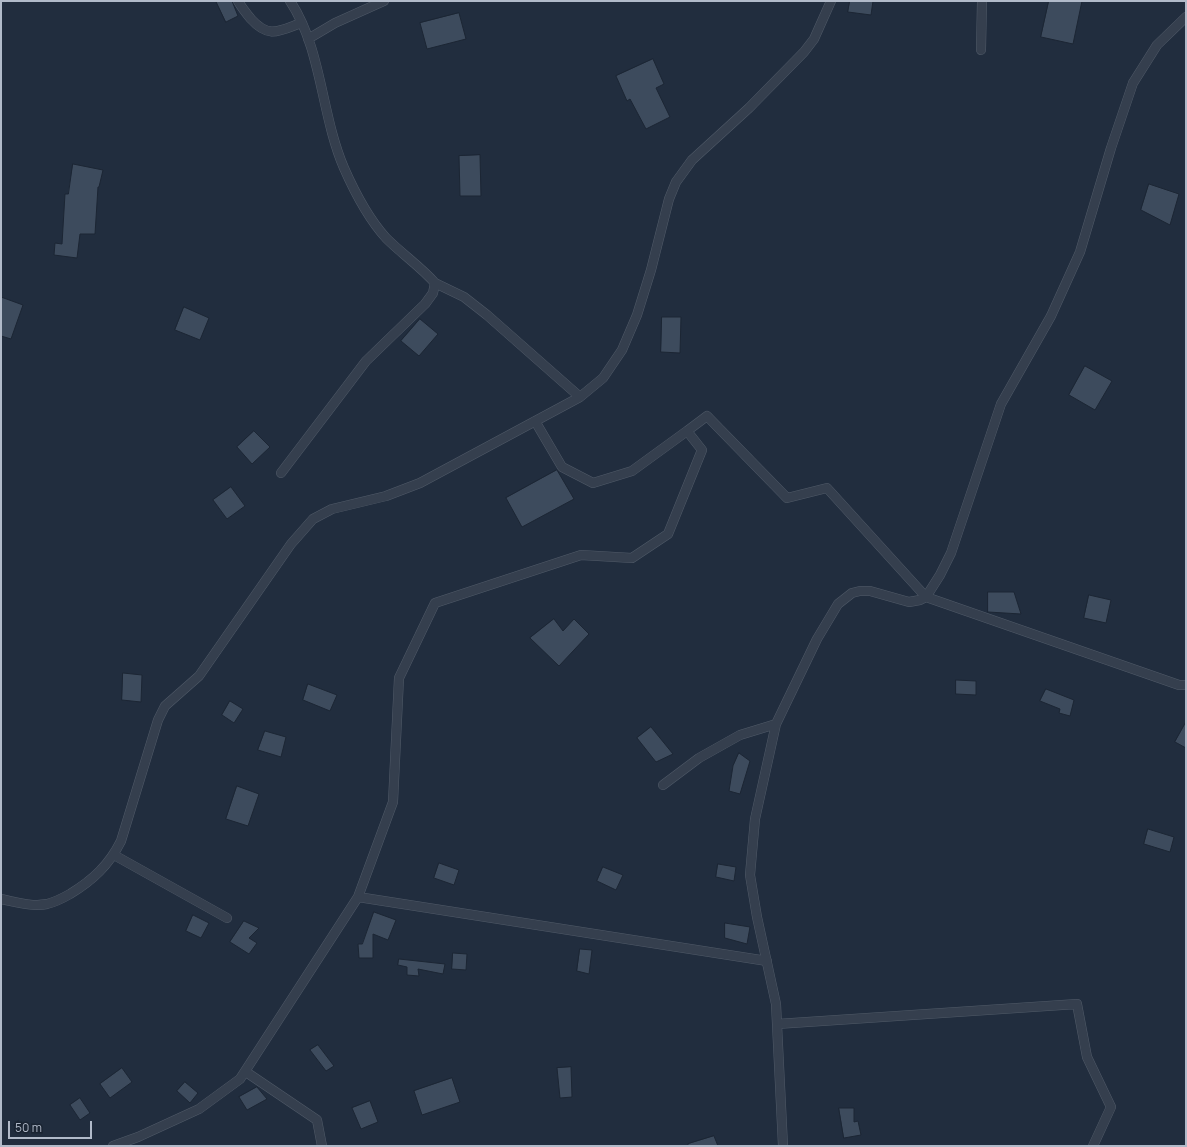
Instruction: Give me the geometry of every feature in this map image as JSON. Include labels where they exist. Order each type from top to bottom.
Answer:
[{"type":"street","points":[[238,1],[260,28],[269,32],[279,31],[301,23]]},
{"type":"street","points":[[290,1],[308,38],[331,128],[344,167],[361,204],[386,238],[436,283],[464,297],[487,315],[580,397]]},
{"type":"street","points":[[308,38],[336,23],[384,1]]},
{"type":"street","points":[[1,899],[37,905],[48,904],[60,900],[86,884],[102,870],[114,855],[121,841],[158,720],[165,706],[199,676],[291,544],[314,519],[332,509],[386,496],[420,483],[580,397],[603,378],[622,350],[637,315],[651,270],[669,199],[676,182],[692,160],[749,108],[804,52],[814,39],[831,1]]},
{"type":"street","points":[[980,50],[982,1]]},
{"type":"street","points":[[783,1146],[776,1004],[757,917],[750,875],[755,820],[776,724],[817,638],[838,604],[852,593],[860,591],[870,591],[909,602],[926,597],[951,553],[1001,404],[1052,316],[1080,252],[1110,148],[1133,83],[1157,45],[1186,18]]},
{"type":"street","points":[[281,473],[366,361],[425,304],[433,293],[436,283]]},
{"type":"street","points":[[534,421],[562,468],[593,483],[632,471],[707,416],[787,498],[827,488],[926,597],[1179,685],[1186,685]]},
{"type":"street","points":[[113,1146],[138,1137],[199,1109],[235,1084],[246,1072],[358,897],[393,802],[399,678],[435,603],[580,555],[632,558],[668,534],[702,450],[687,431]]},
{"type":"street","points":[[663,786],[699,758],[740,735],[776,724]]},
{"type":"street","points":[[114,855],[226,918]]},
{"type":"street","points":[[358,897],[767,961]]},
{"type":"street","points":[[777,1024],[1077,1004],[1087,1057],[1111,1107],[1093,1146]]},
{"type":"street","points":[[246,1072],[317,1120],[322,1146]]},
{"type":"building","points":[[216,1],[232,1],[238,16],[226,22]]},
{"type":"building","points":[[850,1],[873,1],[871,15],[848,12]]},
{"type":"building","points":[[1049,1],[1082,1],[1073,44],[1041,37]]},
{"type":"building","points":[[459,13],[466,39],[427,49],[420,23]]},
{"type":"building","points":[[653,59],[664,84],[656,88],[670,117],[646,129],[630,99],[627,101],[616,76]]},
{"type":"building","points":[[480,155],[481,196],[460,196],[459,156]]},
{"type":"building","points":[[73,164],[103,170],[98,187],[95,234],[80,234],[77,258],[54,255],[55,243],[62,244],[65,194],[68,194]]},
{"type":"building","points":[[1149,184],[1179,194],[1170,225],[1141,210]]},
{"type":"building","points":[[1,297],[23,305],[11,339],[1,336]]},
{"type":"building","points":[[184,307],[209,318],[200,340],[175,330]]},
{"type":"building","points":[[662,317],[681,317],[680,353],[661,352]]},
{"type":"building","points":[[420,319],[438,334],[419,356],[401,341]]},
{"type":"building","points":[[1085,366],[1112,381],[1095,410],[1069,395]]},
{"type":"building","points":[[254,431],[270,447],[252,464],[237,447]]},
{"type":"building","points":[[557,470],[574,499],[522,527],[506,498]]},
{"type":"building","points":[[231,487],[245,506],[227,519],[213,500]]},
{"type":"building","points":[[988,592],[1014,592],[1021,614],[988,612]]},
{"type":"building","points":[[1089,595],[1111,600],[1106,623],[1084,618]]},
{"type":"building","points":[[554,619],[563,631],[574,619],[589,634],[559,666],[530,638]]},
{"type":"building","points":[[123,673],[142,675],[141,702],[122,700]]},
{"type":"building","points":[[956,680],[976,681],[976,695],[956,694]]},
{"type":"building","points":[[308,684],[337,695],[330,711],[303,700]]},
{"type":"building","points":[[1046,689],[1074,700],[1070,716],[1059,713],[1060,709],[1040,701]]},
{"type":"building","points":[[230,701],[243,709],[234,723],[222,715]]},
{"type":"building","points":[[1186,722],[1186,748],[1175,742]]},
{"type":"building","points":[[651,727],[673,754],[656,762],[637,738]]},
{"type":"building","points":[[265,731],[286,737],[281,757],[258,750]]},
{"type":"building","points":[[739,753],[750,761],[740,794],[729,791],[733,766]]},
{"type":"building","points":[[237,786],[259,794],[248,826],[226,819]]},
{"type":"building","points":[[1148,829],[1174,837],[1170,852],[1144,844]]},
{"type":"building","points":[[439,863],[459,870],[454,885],[434,878]]},
{"type":"building","points":[[718,864],[736,867],[734,881],[716,877]]},
{"type":"building","points":[[603,867],[623,875],[616,890],[597,881]]},
{"type":"building","points":[[374,912],[396,920],[388,940],[373,934],[373,958],[359,958],[358,944],[362,944]]},
{"type":"building","points":[[193,915],[209,923],[201,938],[186,931]]},
{"type":"building","points":[[244,921],[259,928],[249,938],[257,943],[249,954],[230,942]]},
{"type":"building","points":[[725,923],[750,927],[747,944],[725,938]]},
{"type":"building","points":[[580,949],[592,950],[589,974],[577,971]]},
{"type":"building","points":[[453,953],[467,954],[466,970],[452,969]]},
{"type":"building","points":[[399,959],[445,964],[443,974],[418,969],[419,976],[407,975],[407,967],[398,965]]},
{"type":"building","points":[[318,1045],[334,1066],[326,1071],[310,1050]]},
{"type":"building","points":[[571,1067],[572,1097],[560,1098],[557,1068]]},
{"type":"building","points":[[122,1068],[132,1082],[110,1098],[100,1084]]},
{"type":"building","points":[[452,1078],[460,1102],[422,1115],[414,1091]]},
{"type":"building","points":[[185,1082],[198,1093],[190,1103],[177,1091]]},
{"type":"building","points":[[257,1087],[267,1099],[247,1110],[239,1097]]},
{"type":"building","points":[[80,1098],[90,1113],[80,1120],[70,1105]]},
{"type":"building","points":[[370,1101],[378,1122],[361,1129],[352,1108]]},
{"type":"building","points":[[839,1108],[854,1108],[854,1122],[858,1121],[861,1135],[844,1138]]},
{"type":"building","points":[[714,1136],[718,1146],[688,1146],[688,1144]]}]
